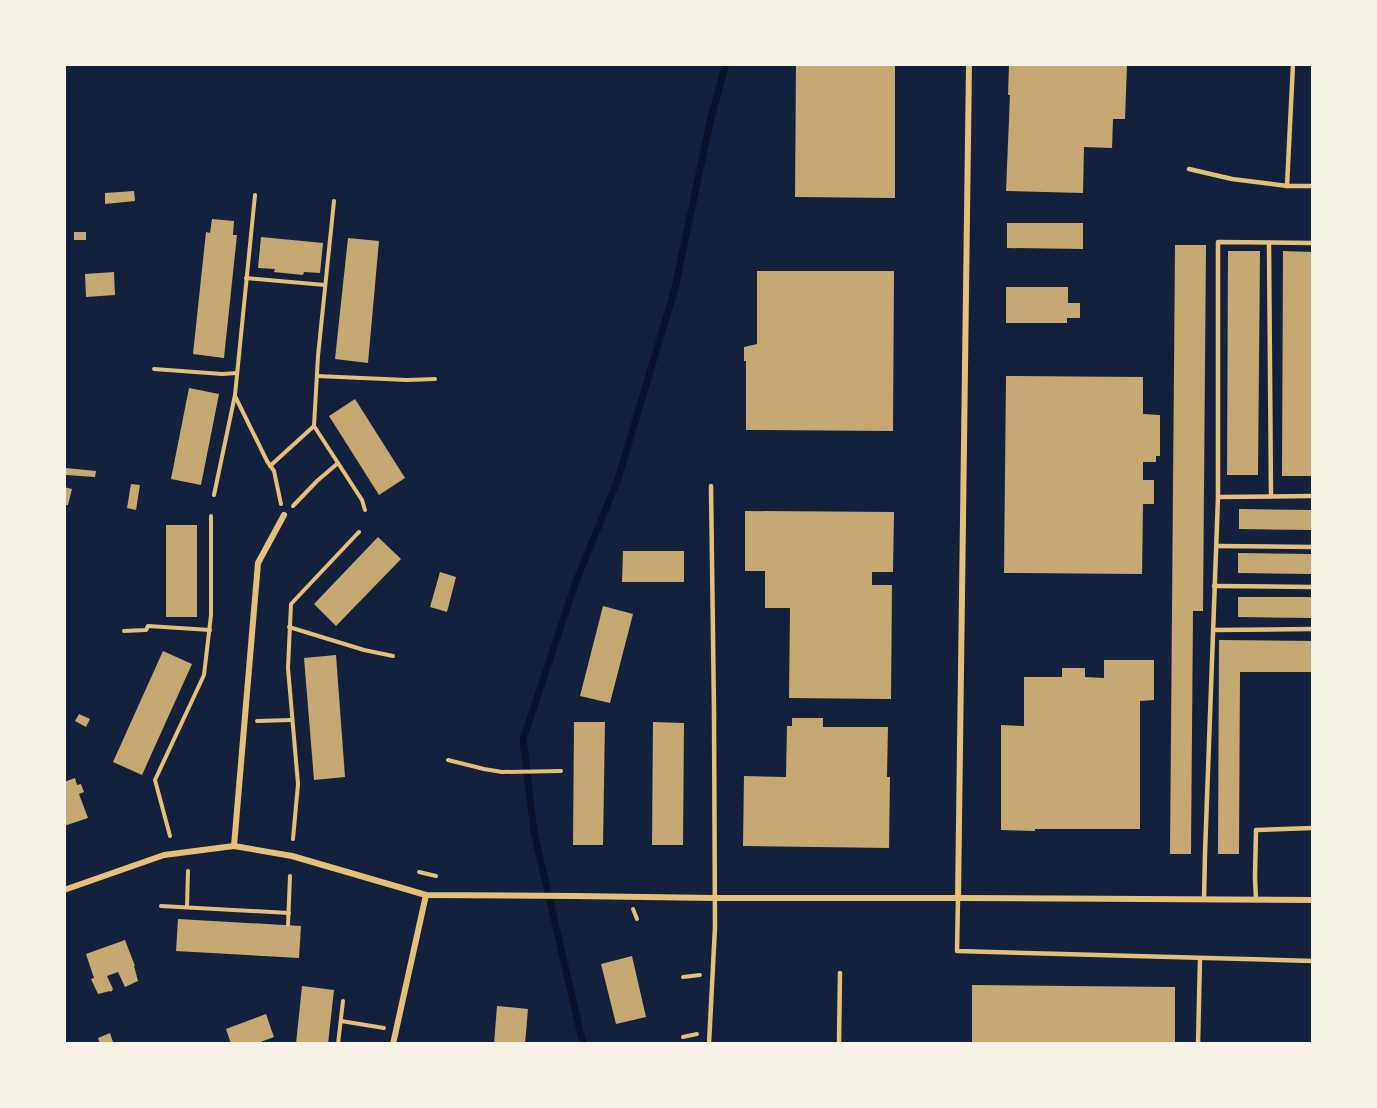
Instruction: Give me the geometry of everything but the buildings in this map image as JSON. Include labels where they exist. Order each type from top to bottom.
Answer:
[{"type":"street","points":[[958,898],[969,64]]},
{"type":"street","points":[[234,846],[258,563],[284,514]]},
{"type":"street","points":[[64,890],[164,855],[234,846],[292,856],[426,895],[1312,900]]},
{"type":"street","points":[[393,1044],[426,895]]},
{"type":"lane","points":[[1287,186],[1293,64]]},
{"type":"lane","points":[[1188,169],[1233,179],[1287,186],[1312,186]]},
{"type":"lane","points":[[1204,899],[1218,496],[1218,242],[1312,243]]},
{"type":"lane","points":[[1269,243],[1271,496]]},
{"type":"lane","points":[[709,1044],[715,927],[711,486]]},
{"type":"lane","points":[[1218,496],[1312,496]]},
{"type":"lane","points":[[1216,546],[1312,547]]},
{"type":"lane","points":[[1214,586],[1312,587]]},
{"type":"lane","points":[[1213,630],[1312,629]]},
{"type":"lane","points":[[1256,900],[1256,830],[1312,828]]},
{"type":"lane","points":[[958,898],[957,951],[1312,961]]},
{"type":"lane","points":[[1198,1044],[1200,959]]},
{"type":"lane","points":[[838,1044],[840,973]]},
{"type":"path","points":[[214,495],[235,395],[255,195]]},
{"type":"path","points":[[334,201],[314,426],[362,500],[365,510]]},
{"type":"path","points":[[246,278],[325,285]]},
{"type":"path","points":[[154,369],[237,373]]},
{"type":"path","points":[[317,376],[435,379]]},
{"type":"path","points":[[235,395],[274,471],[284,514]]},
{"type":"path","points":[[270,466],[314,426]]},
{"type":"path","points":[[284,514],[338,464]]},
{"type":"path","points":[[170,836],[155,780],[204,675],[211,615],[211,516]]},
{"type":"path","points":[[293,839],[298,784],[288,668],[291,604],[358,532]]},
{"type":"path","points":[[124,631],[146,630],[148,626],[210,630]]},
{"type":"path","points":[[290,627],[364,650],[393,656]]},
{"type":"path","points":[[258,722],[292,720]]},
{"type":"path","points":[[448,760],[484,770],[502,772],[561,771]]},
{"type":"path","points":[[187,907],[189,871]]},
{"type":"path","points":[[419,872],[436,876]]},
{"type":"path","points":[[288,925],[290,876]]},
{"type":"path","points":[[161,906],[289,913]]},
{"type":"path","points":[[338,1044],[343,1000]]},
{"type":"path","points":[[340,1021],[373,1026]]},
{"type":"waterway","points":[[583,1044],[534,832],[523,739],[577,579],[618,479],[675,288],[711,117],[726,64]]}]
